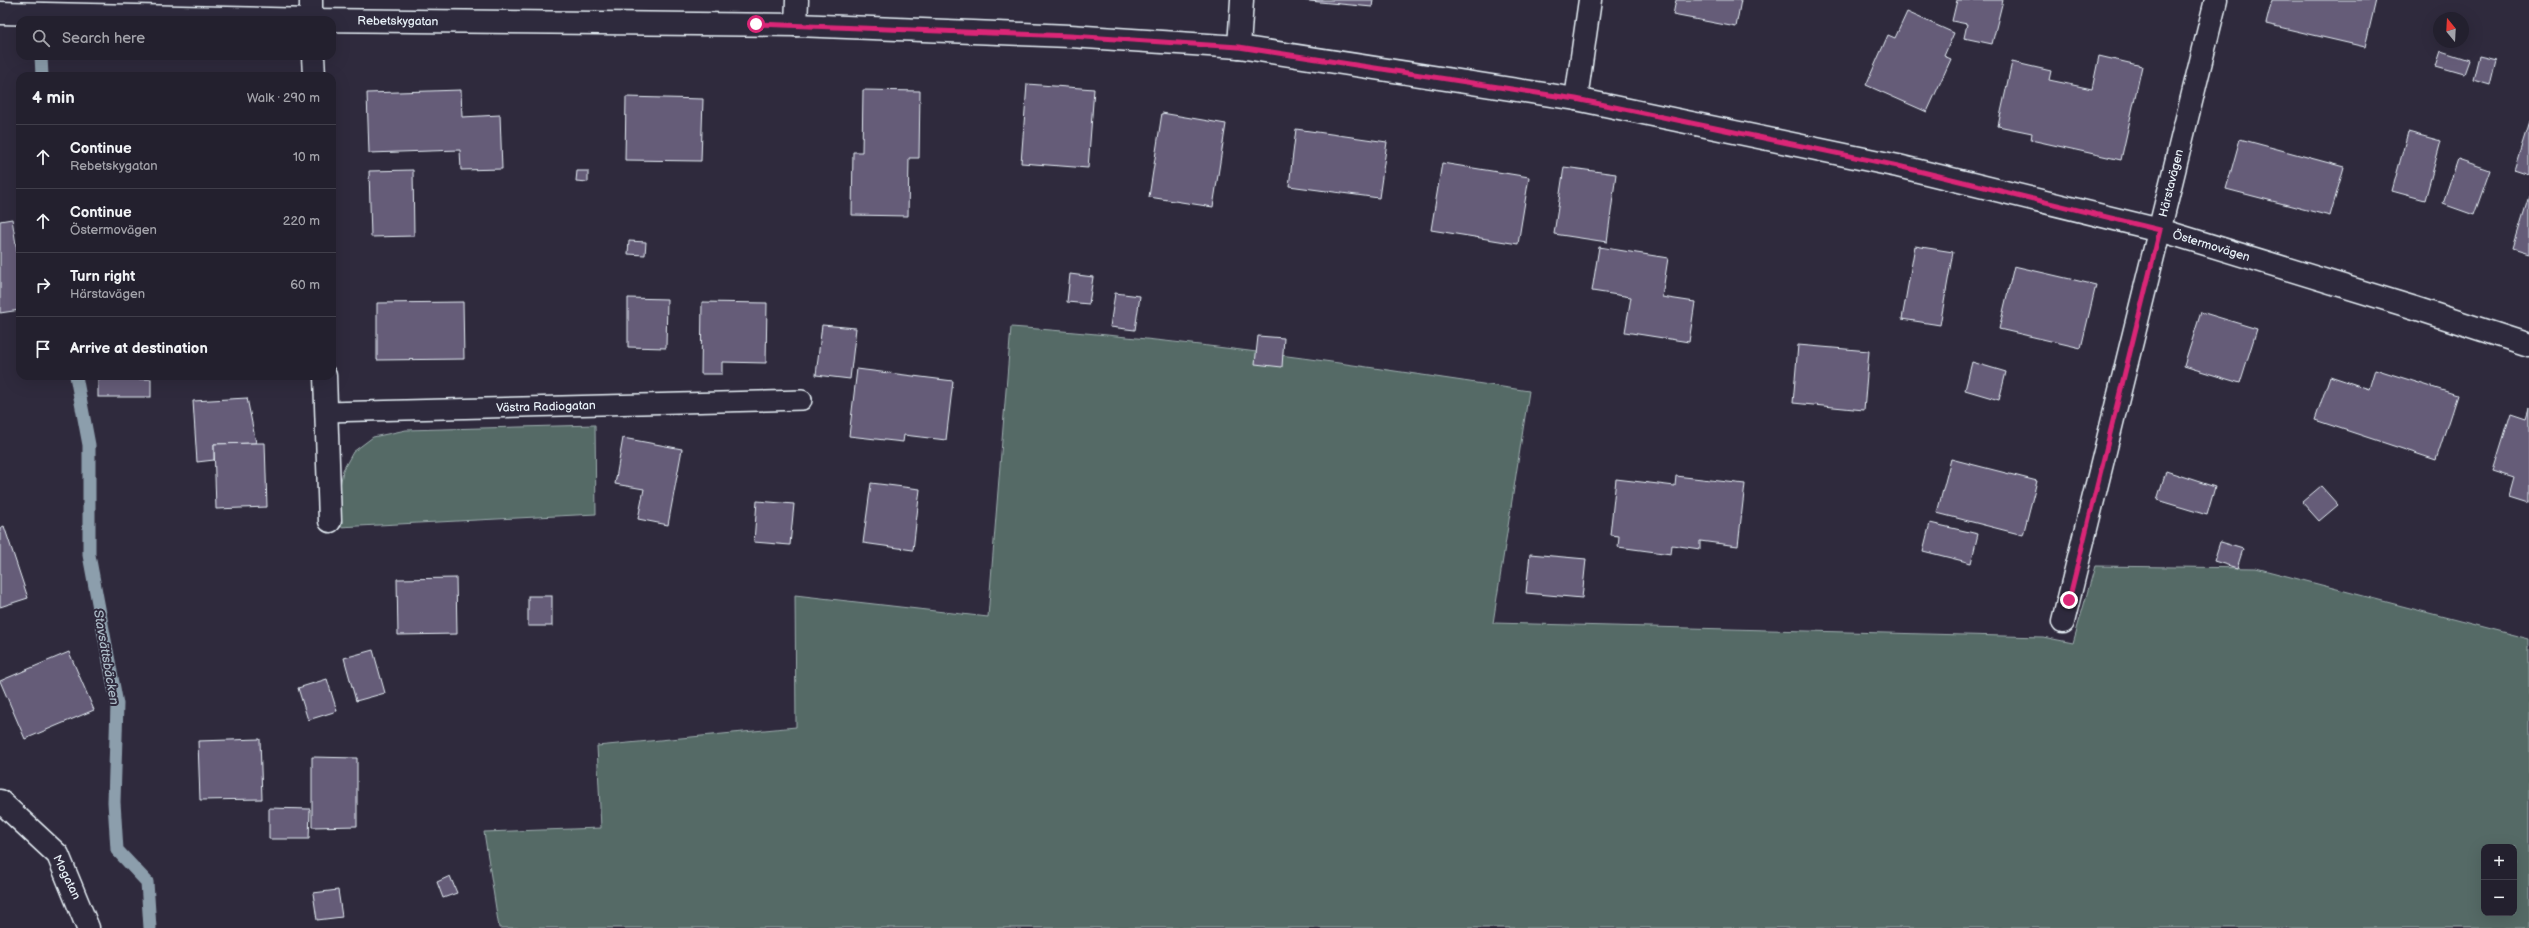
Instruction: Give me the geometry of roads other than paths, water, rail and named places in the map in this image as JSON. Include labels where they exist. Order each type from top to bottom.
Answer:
[{"type":"street","points":[[311,0],[311,16]]},
{"type":"street","points":[[796,25],[797,0]]},
{"type":"street","points":[[1239,47],[1242,0]]},
{"type":"street","points":[[1576,99],[1590,0]]},
{"type":"street","name":"Härstavägen","points":[[2063,622],[2216,0]]},
{"type":"street","name":"Rebetskygatan","points":[[0,13],[133,16]]},
{"type":"street","name":"Rebetskygatan","points":[[336,20],[796,25]]},
{"type":"street","name":"Östermovägen","points":[[796,25],[1070,36],[1239,47],[1576,99],[1898,166],[2160,230],[2415,308],[2529,345]]},
{"type":"street","points":[[313,60],[314,72]]},
{"type":"street","points":[[325,380],[330,521]]},
{"type":"street","name":"Mogatan","points":[[0,801],[58,855],[88,928]]},
{"type":"lane","name":"Västra Radiogatan","points":[[326,412],[802,400]]},
{"type":"waterway","name":"Stavsättsbäcken","points":[[41,60],[42,72]]},
{"type":"waterway","name":"Stavsättsbäcken","points":[[77,380],[89,445],[89,555],[117,704],[114,802],[117,850],[147,882],[150,928]]}]
